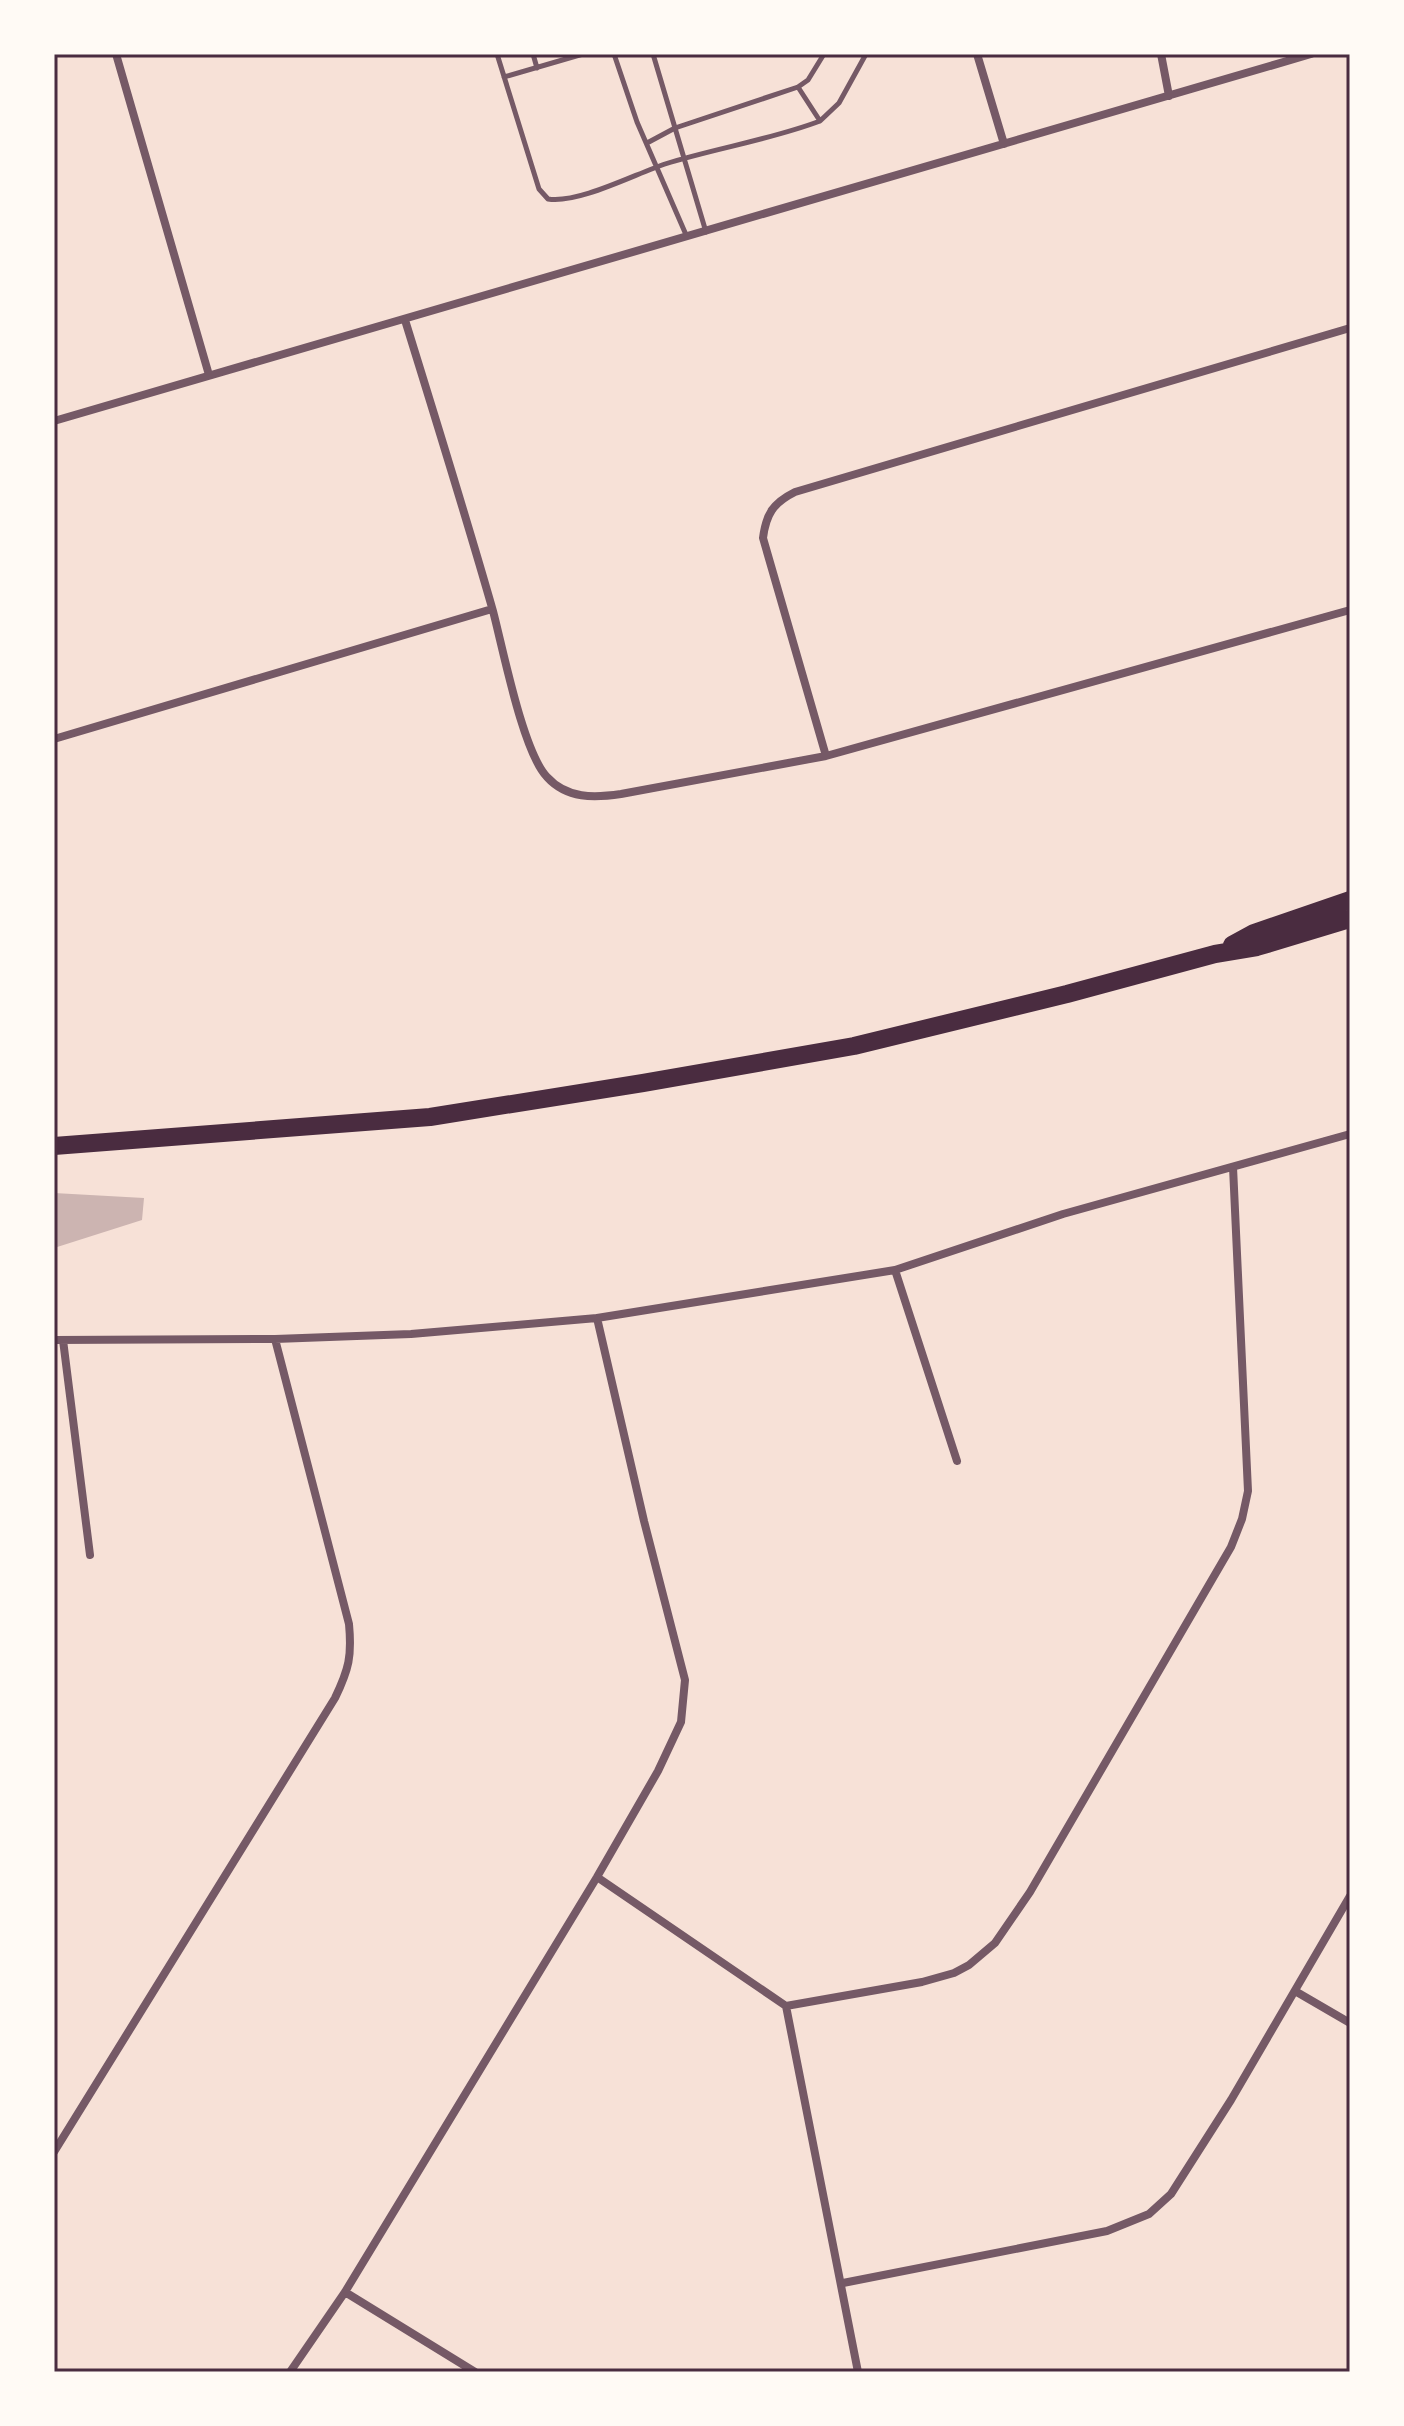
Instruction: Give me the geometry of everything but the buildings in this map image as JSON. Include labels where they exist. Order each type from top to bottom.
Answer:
[{"type":"main road","points":[[1215,954],[1254,933],[1350,900]]},
{"type":"main road","points":[[54,1146],[430,1117],[643,1083],[854,1046],[1215,954],[1257,947],[1350,919]]},
{"type":"street","points":[[116,54],[209,375]]},
{"type":"street","points":[[977,54],[1004,144]]},
{"type":"street","points":[[1161,54],[1169,96]]},
{"type":"street","points":[[54,421],[1311,54]]},
{"type":"street","points":[[405,320],[529,744],[545,775],[572,794],[609,796],[826,756],[1350,610]]},
{"type":"street","points":[[826,756],[763,538],[765,521],[771,508],[783,498],[1350,328]]},
{"type":"street","points":[[54,739],[492,609]]},
{"type":"street","points":[[90,1555],[59,1340],[275,1339],[411,1334],[597,1318],[895,1270],[1063,1214],[1350,1134]]},
{"type":"street","points":[[786,2006],[939,1978],[969,1965],[995,1943],[1030,1892],[1231,1547],[1248,1491],[1233,1167]]},
{"type":"street","points":[[895,1270],[957,1461]]},
{"type":"street","points":[[290,2372],[345,2292],[597,1877],[672,1744],[681,1722],[685,1680],[597,1318]]},
{"type":"street","points":[[54,2152],[335,1698],[347,1673],[351,1654],[349,1624],[275,1339]]},
{"type":"street","points":[[597,1877],[786,2006],[843,2283],[858,2372]]},
{"type":"street","points":[[843,2283],[1107,2231],[1149,2214],[1171,2194],[1350,1896]]},
{"type":"street","points":[[1295,1991],[1350,2023]]},
{"type":"street","points":[[345,2292],[475,2372]]},
{"type":"lane","points":[[497,54],[539,189],[548,199],[563,200],[683,159],[820,121],[839,103],[866,54]]},
{"type":"lane","points":[[533,54],[537,68]]},
{"type":"lane","points":[[504,77],[583,54]]},
{"type":"lane","points":[[614,54],[637,122],[687,237]]},
{"type":"lane","points":[[653,54],[706,232]]},
{"type":"lane","points":[[647,143],[675,128],[798,87],[808,80],[824,54]]},
{"type":"lane","points":[[798,87],[820,121]]}]
